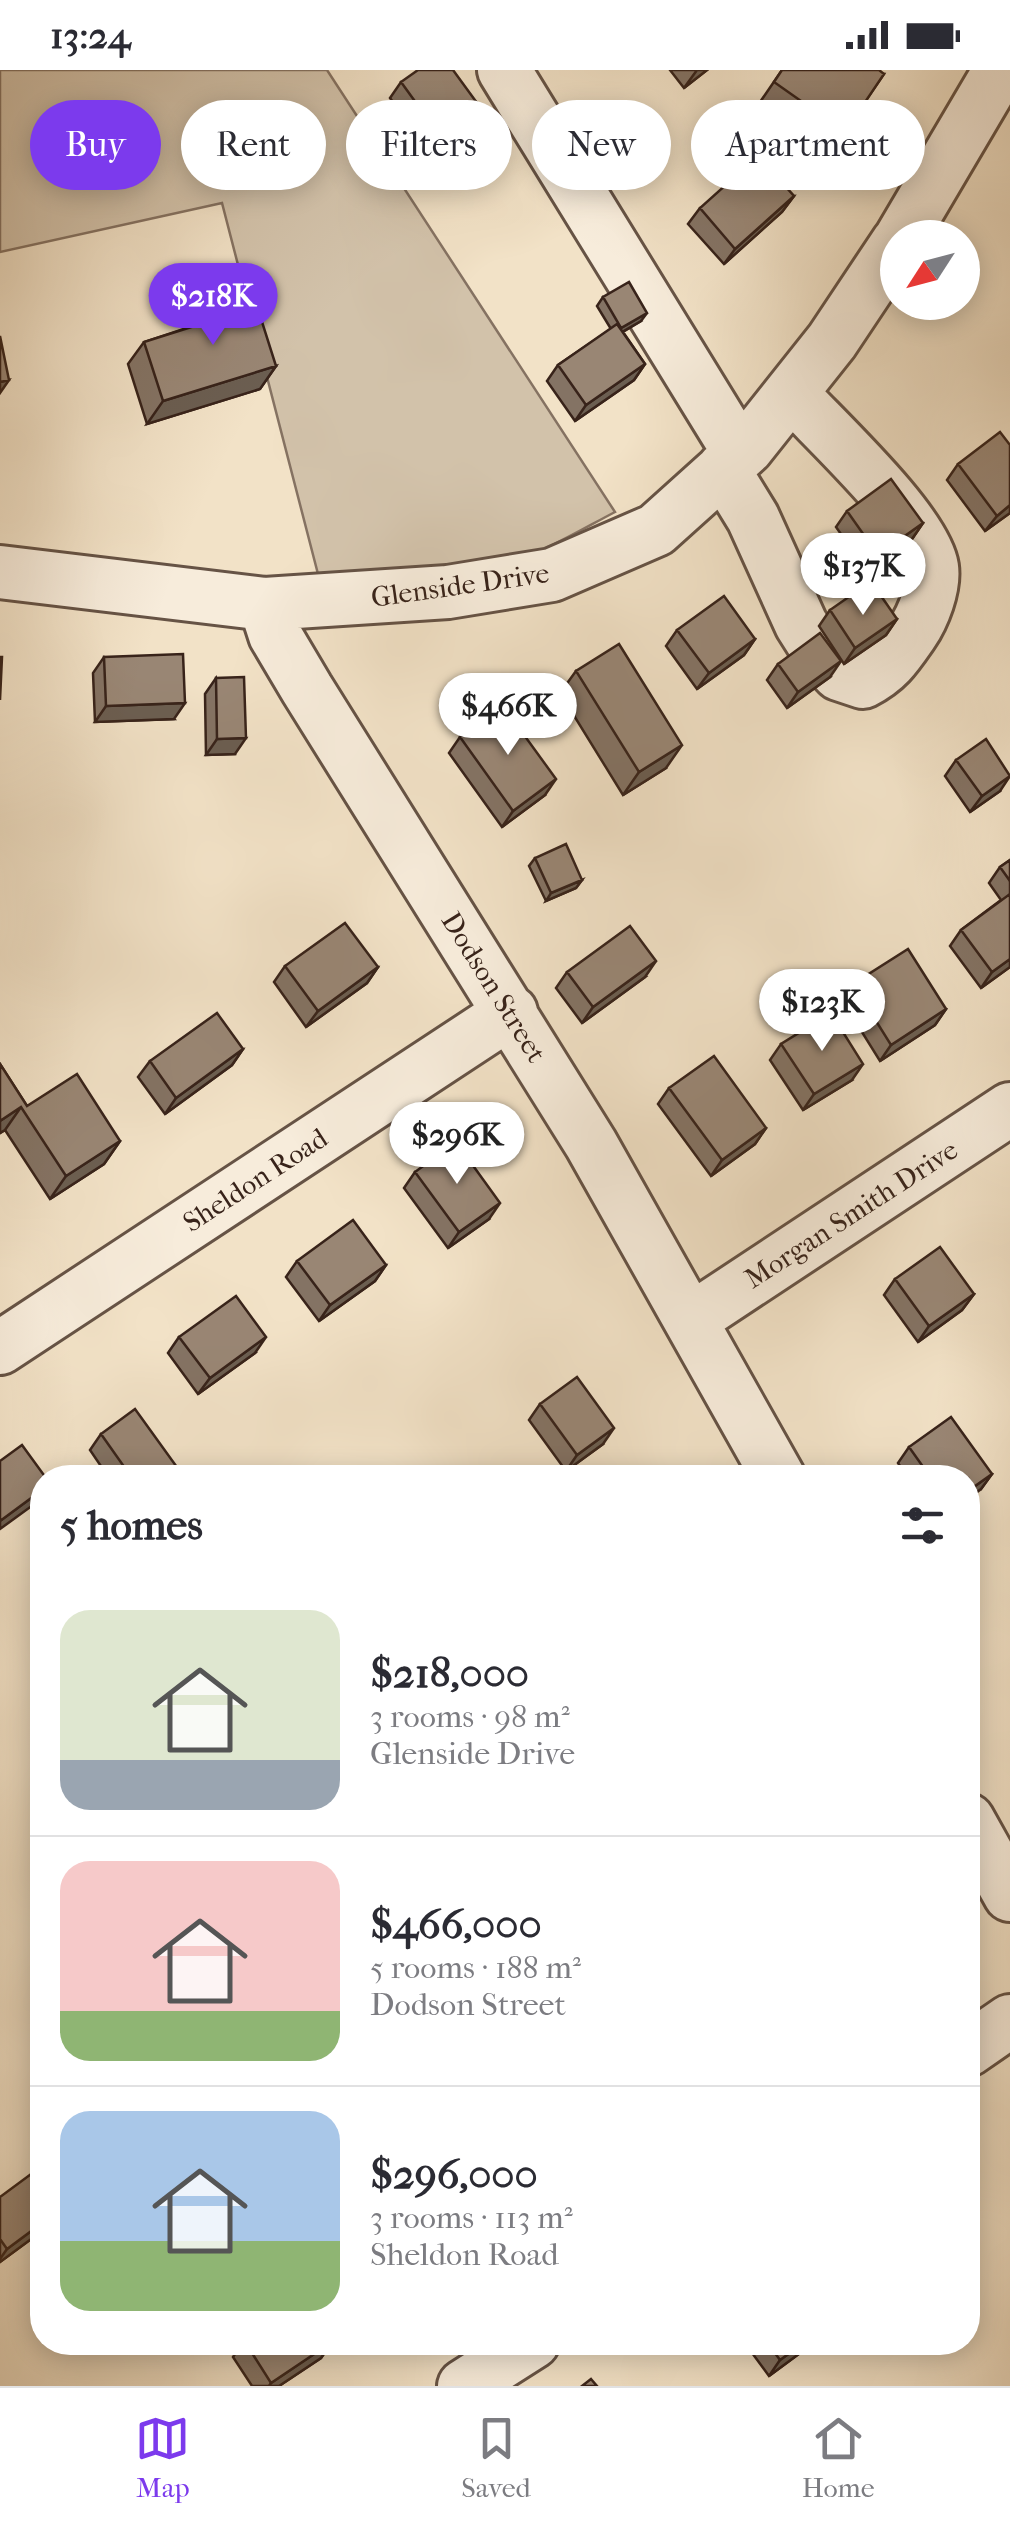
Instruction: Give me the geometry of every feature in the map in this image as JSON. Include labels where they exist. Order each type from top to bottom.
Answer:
[{"type":"street","points":[[504,70],[732,462],[801,624],[820,654],[839,674],[864,682],[886,670],[917,626],[932,580],[932,564],[914,528],[894,502],[791,392]]},
{"type":"street","name":"Glenside Drive","points":[[910,220],[987,75]]},
{"type":"street","name":"Glenside Drive","points":[[0,572],[265,604],[448,592],[552,576],[656,530],[732,462],[832,342],[880,269]]},
{"type":"street","name":"Dodson Street","points":[[265,604],[275,635],[306,689],[511,1012],[692,1319],[772,1465]]},
{"type":"street","name":"Sheldon Road","points":[[0,1348],[511,1012]]},
{"type":"street","name":"Morgan Smith Drive","points":[[692,1319],[1010,1109]]},
{"type":"street","points":[[980,1841],[1010,1895]]},
{"type":"street","points":[[980,2042],[1010,2021]]},
{"type":"street","points":[[464,2386],[513,2355]]},
{"type":"shaded area","points":[[0,70],[327,70],[347,100],[346,190],[405,190],[615,512],[546,548],[493,564],[404,573],[318,574],[222,203],[0,252]]},
{"type":"building","points":[[418,70],[453,70],[475,100],[414,100],[401,82]]},
{"type":"building","points":[[782,70],[879,70],[884,74],[867,100],[800,100],[774,82]]},
{"type":"building","points":[[720,190],[789,190],[794,196],[735,249],[700,208]]},
{"type":"building","points":[[629,282],[647,313],[621,328],[603,297]]},
{"type":"building","points":[[250,284],[276,366],[163,401],[144,342],[217,319],[210,296]]},
{"type":"building","points":[[617,324],[645,364],[586,405],[558,365]]},
{"type":"building","points":[[0,336],[9,380],[0,382]]},
{"type":"building","points":[[1000,432],[1010,445],[1010,505],[997,516],[958,464]]},
{"type":"building","points":[[891,479],[923,523],[878,555],[847,511]]},
{"type":"building","points":[[879,593],[897,619],[855,648],[830,610],[853,594],[861,606]]},
{"type":"building","points":[[724,596],[755,639],[709,673],[677,630]]},
{"type":"building","points":[[820,633],[841,661],[798,692],[778,664]]},
{"type":"building","points":[[619,644],[682,745],[639,772],[576,671]]},
{"type":"building","points":[[183,654],[185,703],[106,706],[104,657]]},
{"type":"building","points":[[244,677],[246,738],[217,739],[216,678]]},
{"type":"building","points":[[503,706],[556,779],[513,811],[460,737]]},
{"type":"building","points":[[986,739],[1010,776],[982,796],[956,760]]},
{"type":"building","points":[[566,844],[582,880],[551,893],[535,858]]},
{"type":"building","points":[[1010,860],[1010,881],[1000,867]]},
{"type":"building","points":[[1010,894],[1010,959],[992,972],[961,930]]},
{"type":"building","points":[[345,923],[378,967],[318,1011],[285,966]]},
{"type":"building","points":[[630,926],[656,961],[593,1007],[567,972]]},
{"type":"building","points":[[908,949],[946,1009],[891,1045],[853,984]]},
{"type":"building","points":[[217,1013],[243,1049],[176,1098],[150,1061]]},
{"type":"building","points":[[831,1013],[863,1064],[814,1094],[781,1044]]},
{"type":"building","points":[[714,1056],[766,1128],[722,1160],[669,1088]]},
{"type":"building","points":[[0,1064],[27,1106],[77,1074],[120,1141],[66,1176],[21,1107],[0,1121]]},
{"type":"building","points":[[456,1142],[500,1203],[459,1232],[415,1172]]},
{"type":"building","points":[[353,1220],[386,1265],[330,1305],[297,1261]]},
{"type":"building","points":[[940,1247],[974,1294],[929,1326],[895,1279]]},
{"type":"building","points":[[236,1296],[266,1337],[210,1378],[179,1337]]},
{"type":"building","points":[[577,1377],[614,1428],[577,1455],[540,1404]]},
{"type":"building","points":[[135,1409],[175,1465],[123,1465],[101,1434]]},
{"type":"building","points":[[951,1417],[992,1474],[980,1482],[980,1465],[922,1465],[909,1447]]},
{"type":"building","points":[[22,1445],[37,1465],[30,1465],[30,1499],[0,1521],[0,1461]]},
{"type":"building","points":[[30,2175],[30,2232],[7,2249],[0,2239],[0,2197]]},
{"type":"building","points":[[253,2355],[313,2355],[271,2383]]}]
